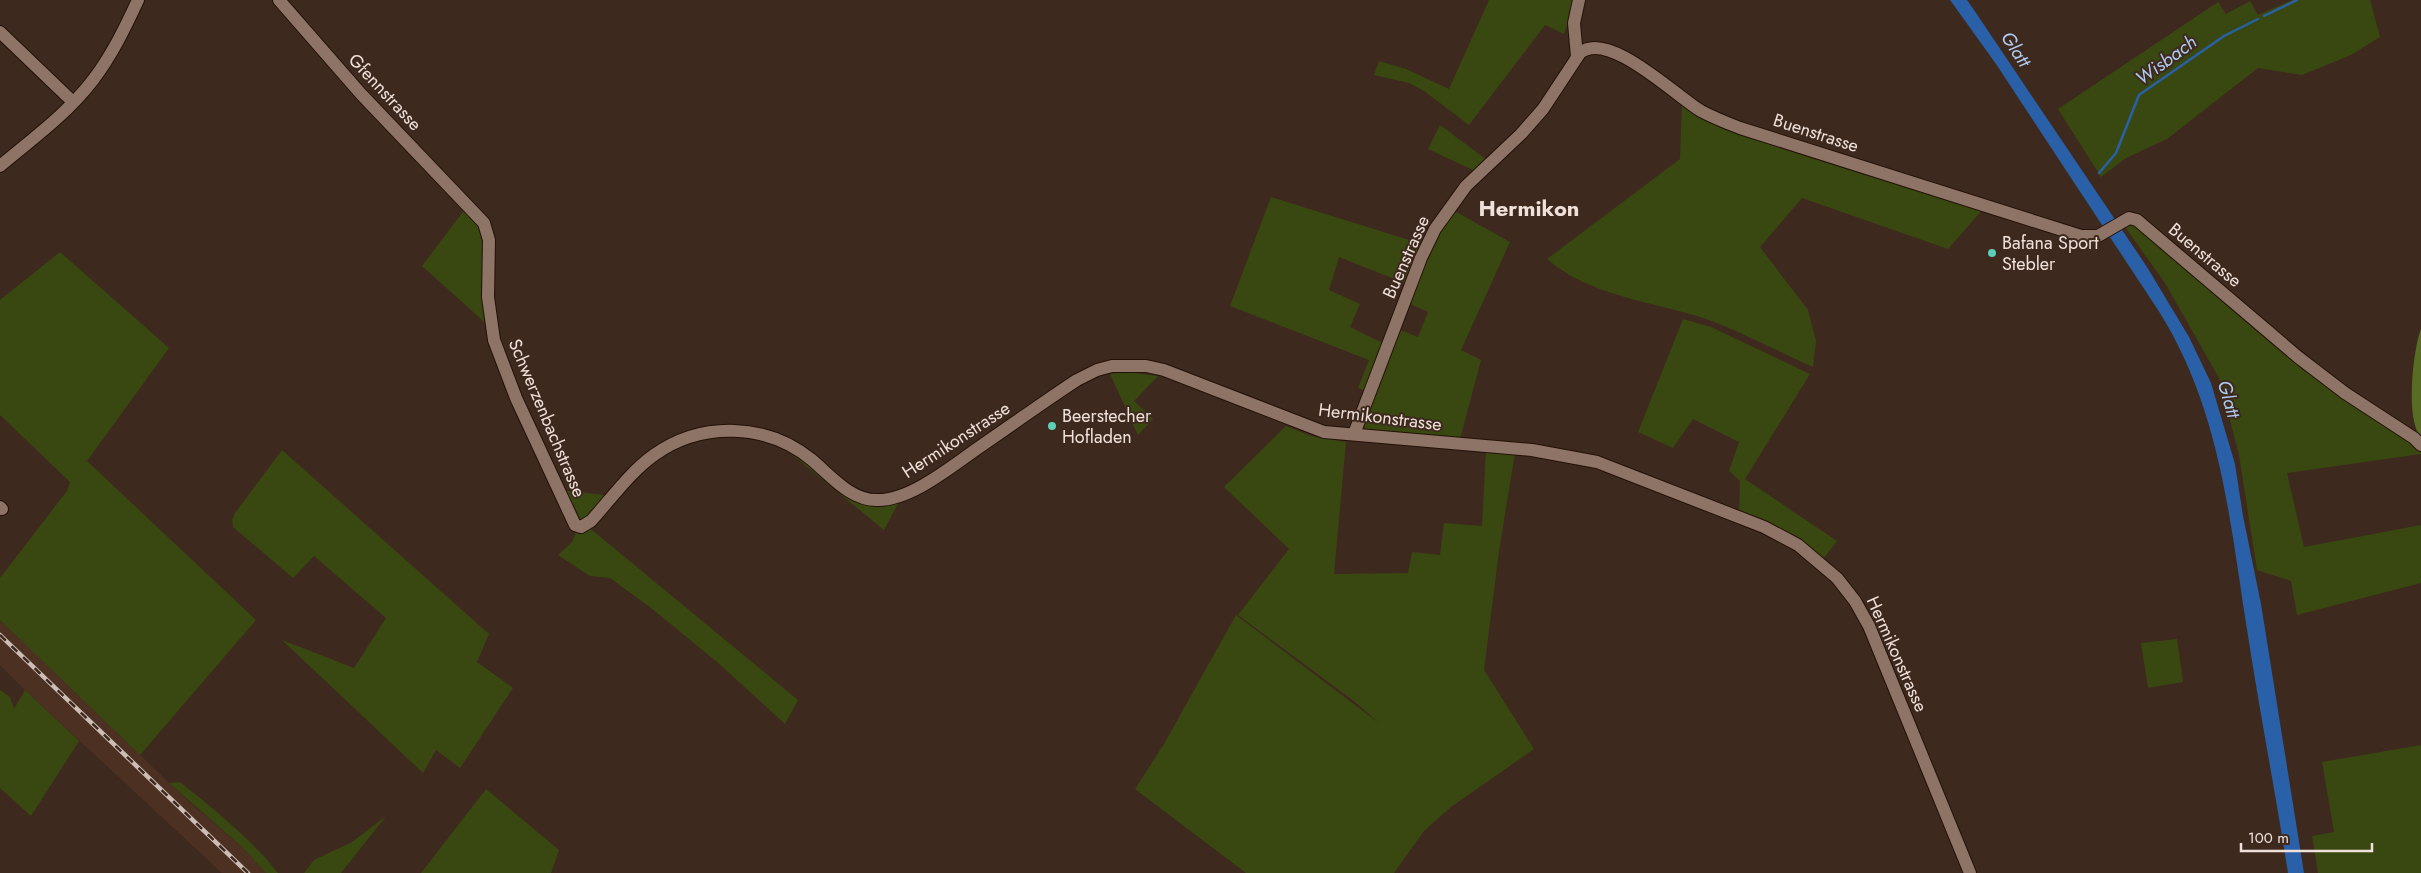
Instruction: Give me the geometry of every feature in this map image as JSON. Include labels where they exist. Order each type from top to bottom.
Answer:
[{"type":"street","points":[[0,166],[49,126],[73,102],[107,60],[138,0]]},
{"type":"street","name":"Gfennstrasse","points":[[278,0],[361,94],[468,205]]},
{"type":"street","points":[[1577,57],[1574,23],[1579,0]]},
{"type":"street","points":[[0,32],[73,102]]},
{"type":"street","name":"Buenstrasse","points":[[1354,434],[1421,258],[1435,229],[1466,186],[1521,134],[1543,109],[1577,57],[1586,48],[1603,48],[1646,69],[1701,111],[1727,123],[2081,236],[2095,237],[2129,218],[2137,220],[2298,357],[2345,393],[2414,438],[2421,445]]},
{"type":"street","name":"Schwerzenbachstrasse","points":[[468,205],[484,223],[488,233],[489,313],[498,353],[528,424],[557,483],[570,518],[578,527]]},
{"type":"street","name":"Hermikonstrasse","points":[[578,527],[591,521],[653,456],[671,445],[695,436],[728,431],[767,434],[783,440],[799,450],[843,487],[860,497],[880,500],[891,498],[925,483],[1077,380],[1097,370],[1112,366],[1146,366],[1164,370],[1315,429],[1532,450],[1582,458],[1613,467],[1764,527],[1798,545],[1836,578],[1862,614],[1970,873]]},
{"type":"shaded area","points":[[0,620],[186,799],[242,847],[266,873],[222,873],[25,690],[0,665]]},
{"type":"green space","points":[[1489,0],[1576,0],[1564,34],[1545,25],[1469,125],[1424,91],[1409,83],[1374,75],[1379,61],[1406,69],[1449,89]]},
{"type":"green space","points":[[2292,0],[2370,0],[2380,37],[2351,55],[2302,75],[2258,68],[2167,139],[2126,158],[2101,177],[2058,109],[2218,2],[2226,14],[2250,1],[2258,15]]},
{"type":"green space","points":[[1682,103],[1983,209],[1948,249],[1802,198],[1760,247],[1808,310],[1816,341],[1813,367],[1709,320],[1625,297],[1584,282],[1565,272],[1547,259],[1680,159]]},
{"type":"green space","points":[[1440,125],[1487,160],[1475,171],[1428,149]]},
{"type":"green space","points":[[1271,197],[1422,244],[1407,284],[1339,257],[1329,290],[1360,304],[1350,327],[1385,344],[1366,391],[1358,388],[1369,360],[1230,306]]},
{"type":"green space","points":[[468,205],[484,223],[491,328],[422,266]]},
{"type":"green space","points":[[1451,209],[1510,242],[1461,350],[1481,360],[1460,439],[1366,431],[1362,422],[1398,329],[1418,337],[1428,312],[1408,303],[1424,259]]},
{"type":"green space","points":[[2131,221],[2421,450],[2421,454],[2287,473],[2304,547],[2421,525],[2421,583],[2297,615],[2291,581],[2257,570],[2239,455],[2219,378],[2165,283],[2125,227]]},
{"type":"green space","points":[[60,252],[169,348],[87,461],[256,620],[140,755],[0,620],[0,578],[67,491],[70,482],[0,415],[0,300]]},
{"type":"green space","points":[[1683,319],[1711,327],[1810,374],[1745,479],[1837,541],[1824,558],[1792,536],[1739,512],[1740,481],[1729,471],[1739,442],[1693,419],[1673,448],[1638,432]]},
{"type":"green space","points":[[2421,329],[2421,437],[2416,429],[2413,416],[2412,384],[2415,352]]},
{"type":"green space","points":[[1127,372],[1158,376],[1134,401],[1153,419],[1138,435],[1110,374]]},
{"type":"green space","points":[[1286,426],[1311,436],[1346,442],[1334,574],[1408,573],[1412,552],[1440,555],[1444,523],[1482,526],[1486,450],[1515,453],[1499,551],[1484,670],[1534,749],[1451,807],[1424,831],[1394,873],[1246,873],[1135,789],[1164,744],[1236,615],[1380,724],[1355,702],[1238,615],[1289,549],[1224,487]]},
{"type":"green space","points":[[767,434],[860,497],[903,494],[884,530]]},
{"type":"green space","points":[[282,450],[489,634],[477,662],[513,688],[460,768],[436,750],[423,773],[282,640],[354,668],[386,618],[314,556],[293,578],[233,527],[232,520],[235,513]]},
{"type":"green space","points":[[560,490],[613,496],[586,525],[798,700],[785,724],[717,662],[651,608],[610,578],[590,576],[558,555],[572,542],[578,527]]},
{"type":"green space","points":[[2177,639],[2183,682],[2148,688],[2141,643]]},
{"type":"green space","points":[[0,690],[10,697],[14,709],[25,690],[79,741],[31,816],[0,788]]},
{"type":"green space","points":[[2421,745],[2421,873],[2318,873],[2312,836],[2334,832],[2322,762]]},
{"type":"green space","points":[[180,782],[244,836],[278,873],[266,873],[242,847],[169,783]]},
{"type":"green space","points":[[486,789],[559,850],[551,873],[421,873]]},
{"type":"green space","points":[[386,816],[341,873],[304,873],[314,860],[352,842]]},
{"type":"water","name":"Glatt","points":[[1950,0],[1967,0],[1974,10],[2147,267],[2189,337],[2211,383],[2235,464],[2243,516],[2261,604],[2304,873],[2288,873],[2229,514],[2211,432],[2198,391],[2181,352],[2160,313],[1996,64]]},
{"type":"waterway","name":"Wisbach","points":[[2264,16],[2297,0]]},
{"type":"waterway","name":"Wisbach","points":[[2099,173],[2116,153],[2139,95],[2224,36],[2258,19]]},
{"type":"railway","points":[[0,635],[248,873]]},
{"type":"place","name":"Bafana Sport Stebler","points":[[1992,253]]},
{"type":"place","name":"Beerstecher Hofladen","points":[[1052,426]]},
{"type":"district","name":"Hermikon","points":[[1529,208]]}]
